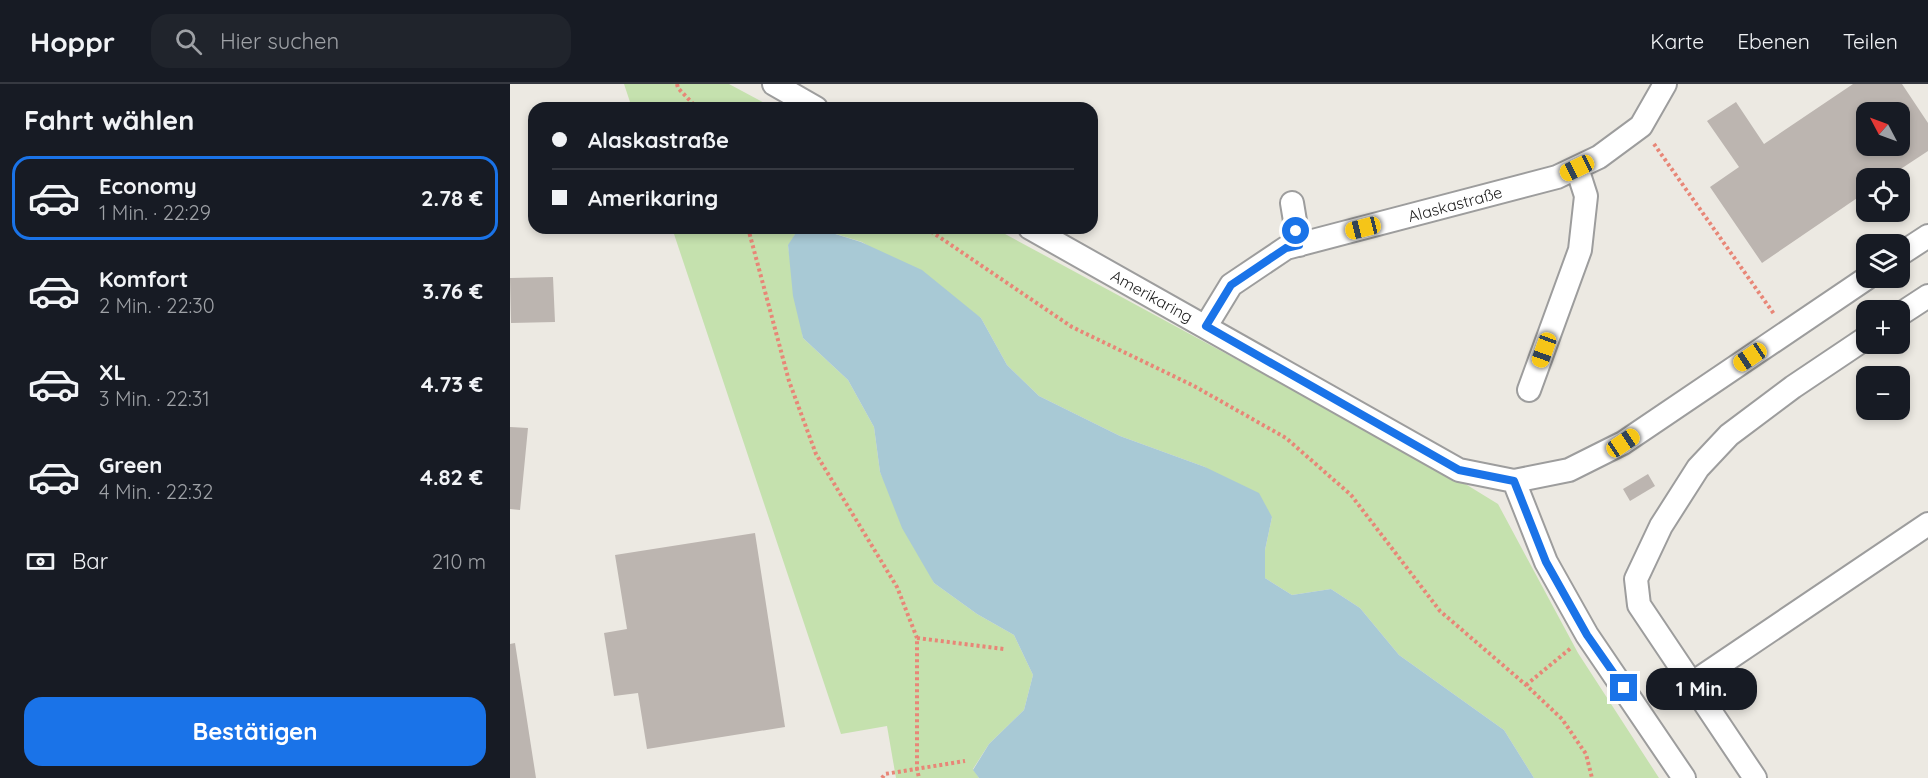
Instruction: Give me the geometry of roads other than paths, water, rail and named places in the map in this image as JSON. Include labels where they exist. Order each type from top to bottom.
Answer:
[{"type":"street","points":[[774,84],[806,102]]},
{"type":"street","name":"Alaskastraße","points":[[1206,326],[1231,285],[1286,248],[1557,177],[1599,157],[1641,126],[1665,84]]},
{"type":"street","points":[[1529,390],[1580,250],[1586,196],[1577,168]]},
{"type":"street","points":[[1292,203],[1299,245]]},
{"type":"street","name":"Amerikaring","points":[[1041,234],[1459,470],[1514,481]]},
{"type":"street","points":[[1910,248],[1928,236]]},
{"type":"street","points":[[1684,778],[1587,635],[1546,562],[1514,481],[1569,470],[1623,443],[1856,285]]},
{"type":"street","points":[[1910,308],[1928,296]]},
{"type":"street","points":[[1755,778],[1639,605],[1636,579],[1661,526],[1698,468],[1729,435],[1793,387],[1856,345]]},
{"type":"street","points":[[1691,684],[1928,524]]},
{"type":"water","points":[[795,234],[835,234],[861,242],[922,270],[981,318],[1007,365],[1039,396],[1120,436],[1205,467],[1259,493],[1272,517],[1265,550],[1265,578],[1292,595],[1331,589],[1360,608],[1399,655],[1504,730],[1534,778],[979,778],[973,770],[989,744],[1024,710],[1033,675],[1014,635],[977,614],[934,583],[902,528],[880,472],[874,427],[848,380],[803,338],[793,296],[788,245]]}]
